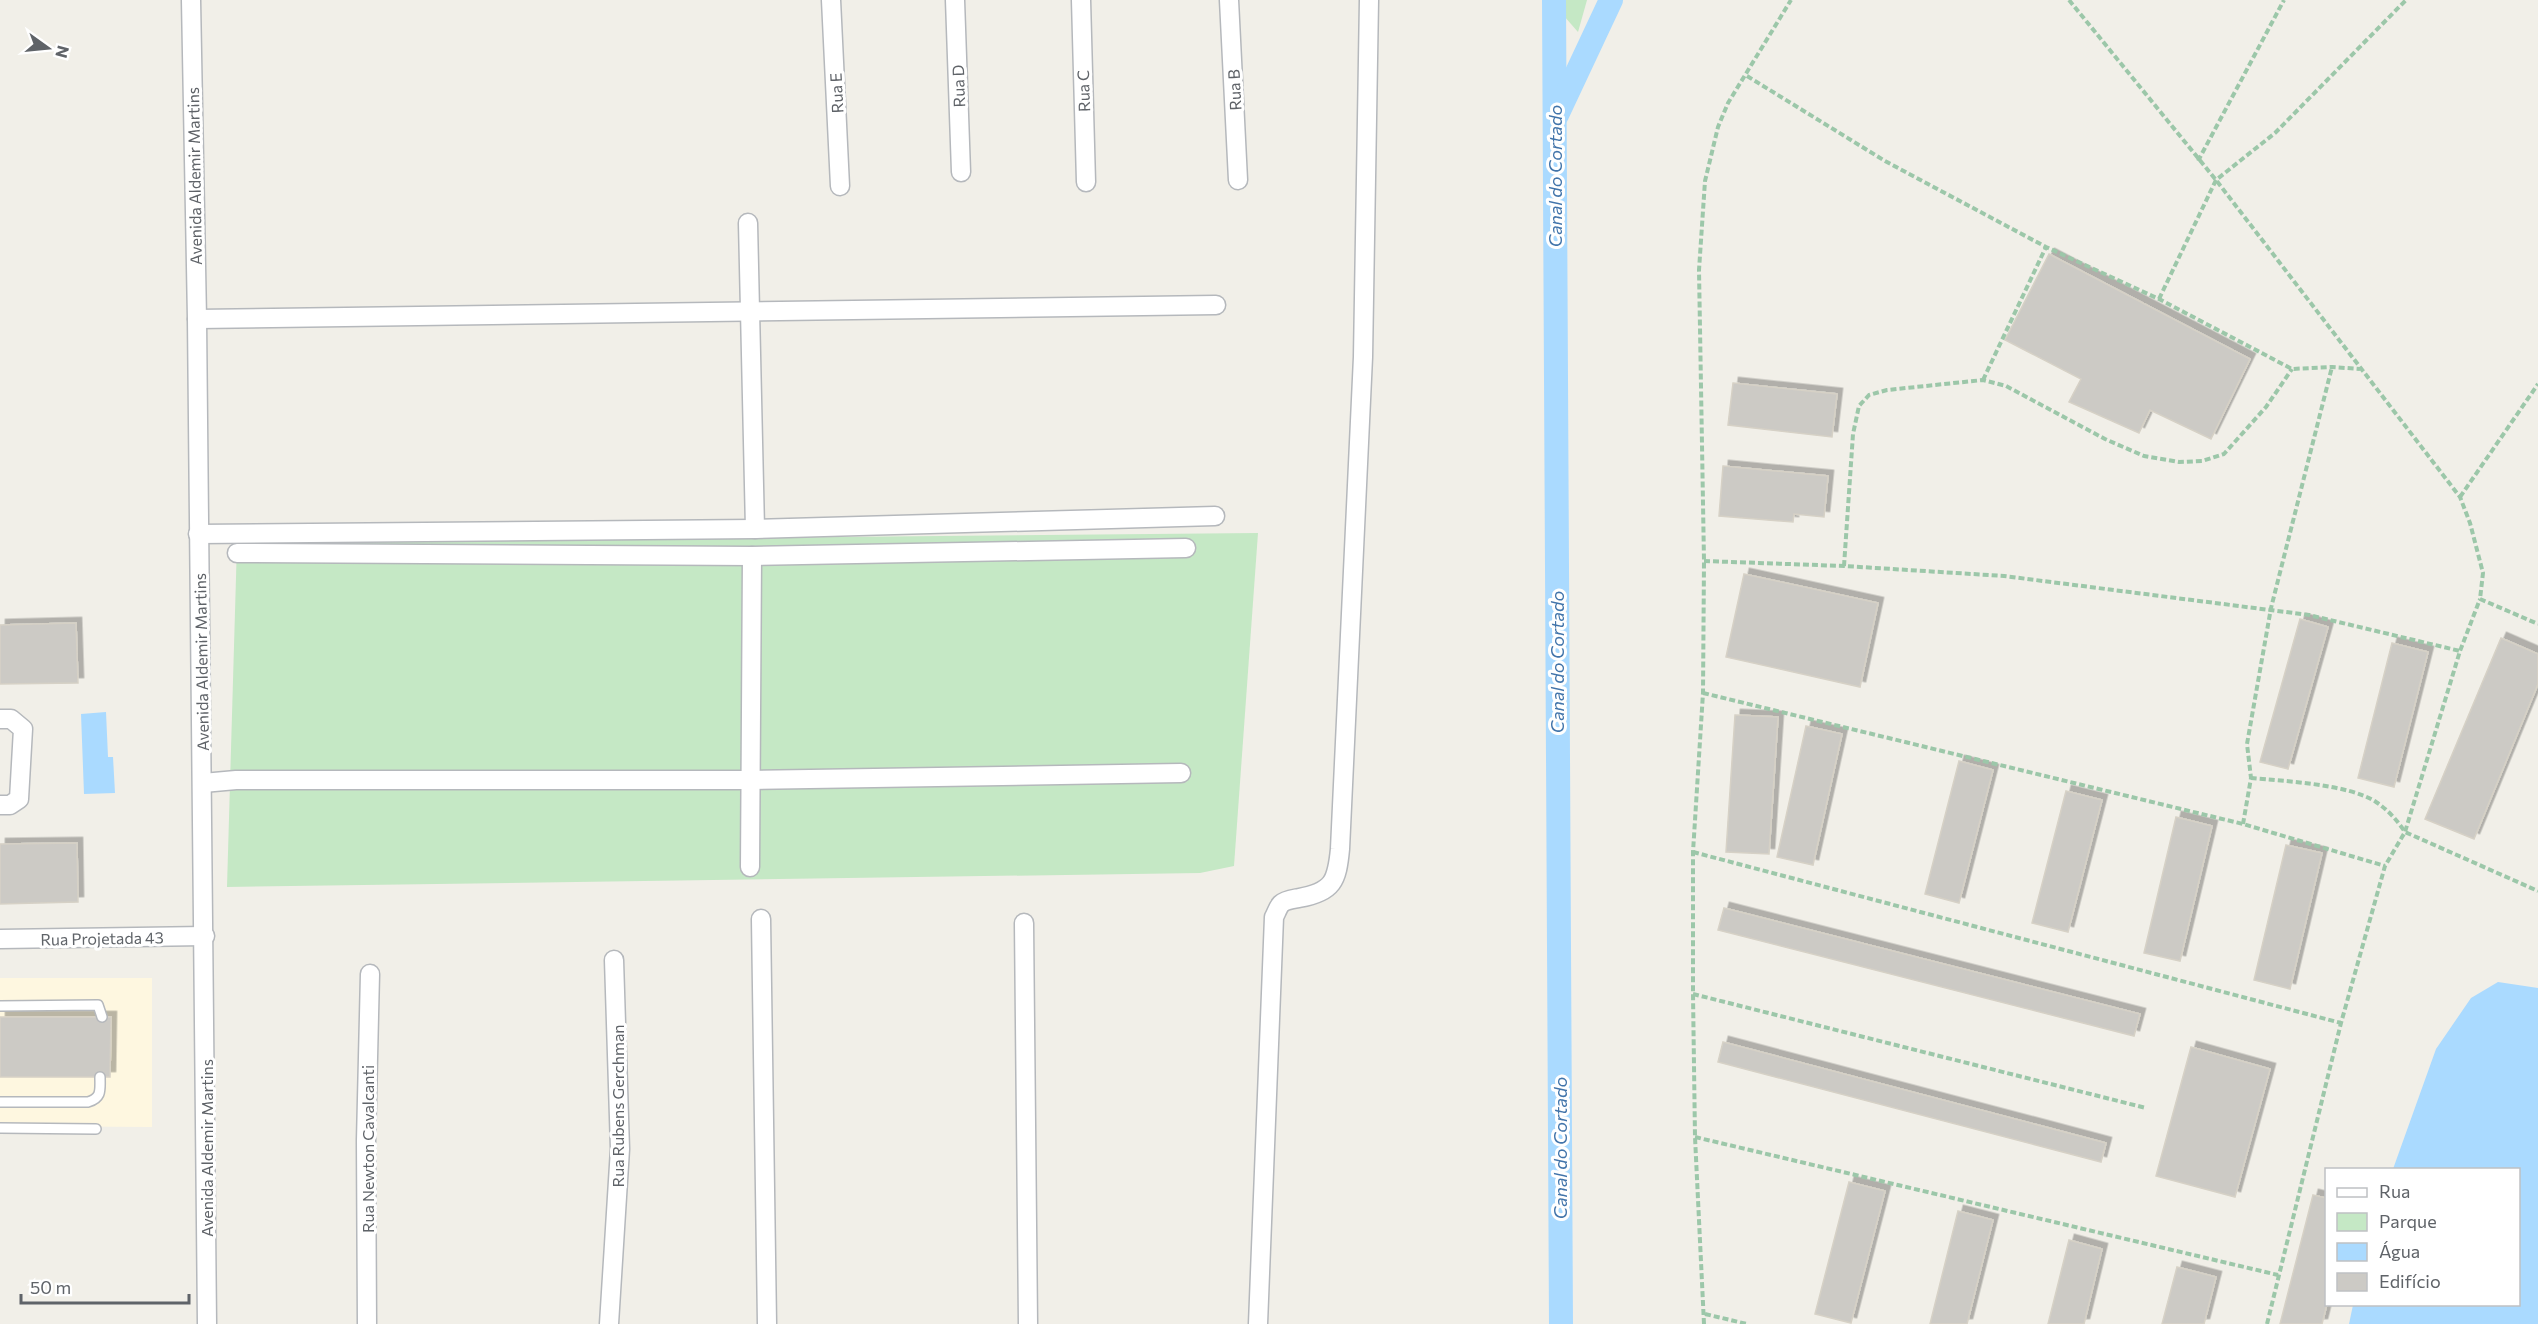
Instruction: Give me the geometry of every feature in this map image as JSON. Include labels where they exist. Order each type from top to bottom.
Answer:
[{"type":"street","name":"Avenida Aldemir Martins","points":[[191,0],[205,936],[207,1324]]},
{"type":"street","name":"Rua E","points":[[831,0],[840,186]]},
{"type":"street","name":"Rua D","points":[[955,0],[961,172]]},
{"type":"street","name":"Rua C","points":[[1081,0],[1086,182]]},
{"type":"street","name":"Rua B","points":[[1229,0],[1238,180]]},
{"type":"street","points":[[1258,1324],[1274,917],[1281,904],[1292,899],[1318,895],[1331,885],[1338,871],[1340,849],[1363,357],[1369,0]]},
{"type":"street","points":[[747,223],[755,529]]},
{"type":"street","points":[[197,319],[1216,305]]},
{"type":"street","points":[[198,534],[755,529],[1215,516]]},
{"type":"street","points":[[237,553],[752,556],[1186,548]]},
{"type":"street","points":[[750,867],[752,556]]},
{"type":"street","points":[[0,719],[11,719],[23,729],[19,800],[10,805],[0,805]]},
{"type":"street","points":[[203,783],[236,780],[749,780],[1181,773]]},
{"type":"street","points":[[761,919],[767,1324]]},
{"type":"street","points":[[1024,923],[1028,1324]]},
{"type":"street","name":"Rua Projetada 43","points":[[0,939],[205,936]]},
{"type":"street","name":"Rua Rubens Gerchman","points":[[609,1324],[620,1149],[615,960]]},
{"type":"street","name":"Rua Newton Cavalcanti","points":[[367,1324],[366,1141],[370,974]]},
{"type":"lane","points":[[0,1006],[98,1005],[102,1017]]},
{"type":"lane","points":[[0,1102],[88,1102],[96,1100],[100,1095],[100,1077]]},
{"type":"lane","points":[[0,1128],[96,1129]]},
{"type":"path","points":[[1704,1324],[1695,1137],[1693,994],[1693,852],[1703,693],[1704,561],[1699,270],[1705,181],[1718,127],[1728,103],[1747,76],[1791,0]]},
{"type":"path","points":[[2069,0],[2198,161],[2216,180],[2460,497],[2470,523],[2483,573],[2480,599],[2460,651],[2405,832],[2385,866],[2341,1023],[2267,1324]]},
{"type":"path","points":[[2198,161],[2284,0]]},
{"type":"path","points":[[2159,299],[2216,180],[2275,133],[2406,0]]},
{"type":"path","points":[[1747,76],[1885,161],[2046,247],[2159,299],[2292,369],[2332,367],[2360,369]]},
{"type":"path","points":[[1983,380],[2046,247]]},
{"type":"path","points":[[2243,824],[2251,778],[2247,744],[2271,608],[2332,367]]},
{"type":"path","points":[[1844,566],[1853,434],[1859,406],[1869,395],[1887,390],[1983,380],[2006,386],[2106,439],[2144,456],[2179,462],[2202,462],[2224,454],[2266,407],[2292,369]]},
{"type":"path","points":[[2460,497],[2538,384]]},
{"type":"path","points":[[1704,561],[1844,566],[2004,576],[2271,608],[2310,615],[2460,651]]},
{"type":"path","points":[[2480,599],[2538,624]]},
{"type":"path","points":[[1703,693],[2243,824],[2385,866]]},
{"type":"path","points":[[2251,778],[2349,791],[2374,801],[2394,817],[2405,832],[2538,891]]},
{"type":"path","points":[[1693,852],[2341,1023]]},
{"type":"path","points":[[1693,994],[2146,1108]]},
{"type":"path","points":[[1695,1137],[2278,1275]]},
{"type":"path","points":[[1705,1314],[1746,1324]]},
{"type":"shaded area","points":[[0,978],[152,978],[152,1127],[0,1126]]},
{"type":"green space","points":[[1550,0],[1587,0],[1578,32]]},
{"type":"green space","points":[[1258,533],[1234,866],[1200,873],[227,887],[237,543]]},
{"type":"water","points":[[106,712],[108,757],[113,757],[115,793],[84,794],[81,714]]},
{"type":"water","points":[[2498,982],[2538,988],[2538,1324],[2349,1324],[2353,1306],[2520,1306],[2520,1168],[2393,1168],[2436,1049],[2471,998]]},
{"type":"building","points":[[2049,254],[2250,359],[2211,439],[2150,410],[2139,433],[2069,402],[2081,379],[2005,340]]},
{"type":"building","points":[[1733,383],[1837,394],[1832,437],[1728,425]]},
{"type":"building","points":[[1723,466],[1828,476],[1824,517],[1794,514],[1793,522],[1719,516]]},
{"type":"building","points":[[1744,574],[1878,603],[1860,687],[1726,657]]},
{"type":"building","points":[[2300,619],[2328,627],[2288,769],[2260,762]]},
{"type":"building","points":[[76,623],[78,683],[0,684],[0,625]]},
{"type":"building","points":[[2501,638],[2538,654],[2538,684],[2474,839],[2425,819]]},
{"type":"building","points":[[2392,643],[2428,652],[2394,787],[2358,778]]},
{"type":"building","points":[[1735,715],[1778,717],[1769,854],[1726,852]]},
{"type":"building","points":[[1806,726],[1842,734],[1813,865],[1777,857]]},
{"type":"building","points":[[1959,761],[1993,770],[1959,903],[1925,894]]},
{"type":"building","points":[[2066,791],[2102,800],[2068,932],[2032,923]]},
{"type":"building","points":[[2176,817],[2212,826],[2180,961],[2144,953]]},
{"type":"building","points":[[77,843],[78,902],[0,904],[0,844]]},
{"type":"building","points":[[2286,845],[2322,853],[2290,989],[2254,980]]},
{"type":"building","points":[[1724,908],[2140,1014],[2134,1036],[1718,930]]},
{"type":"building","points":[[0,1017],[111,1017],[110,1077],[0,1077]]},
{"type":"building","points":[[1723,1042],[2106,1143],[2101,1162],[1718,1062]]},
{"type":"building","points":[[2191,1047],[2270,1069],[2235,1197],[2156,1176]]},
{"type":"building","points":[[1849,1182],[1885,1191],[1851,1323],[1815,1314]]},
{"type":"building","points":[[2313,1195],[2325,1198],[2326,1306],[2322,1324],[2280,1324]]},
{"type":"building","points":[[1958,1211],[1993,1220],[1967,1324],[1930,1324]]},
{"type":"building","points":[[2069,1240],[2102,1249],[2084,1324],[2048,1324]]},
{"type":"building","points":[[2177,1267],[2216,1277],[2204,1324],[2162,1324]]},
{"type":"waterway","name":"Canal do Cortado","points":[[1554,0],[1561,1324]]},
{"type":"waterway","points":[[1557,115],[1611,0]]}]
